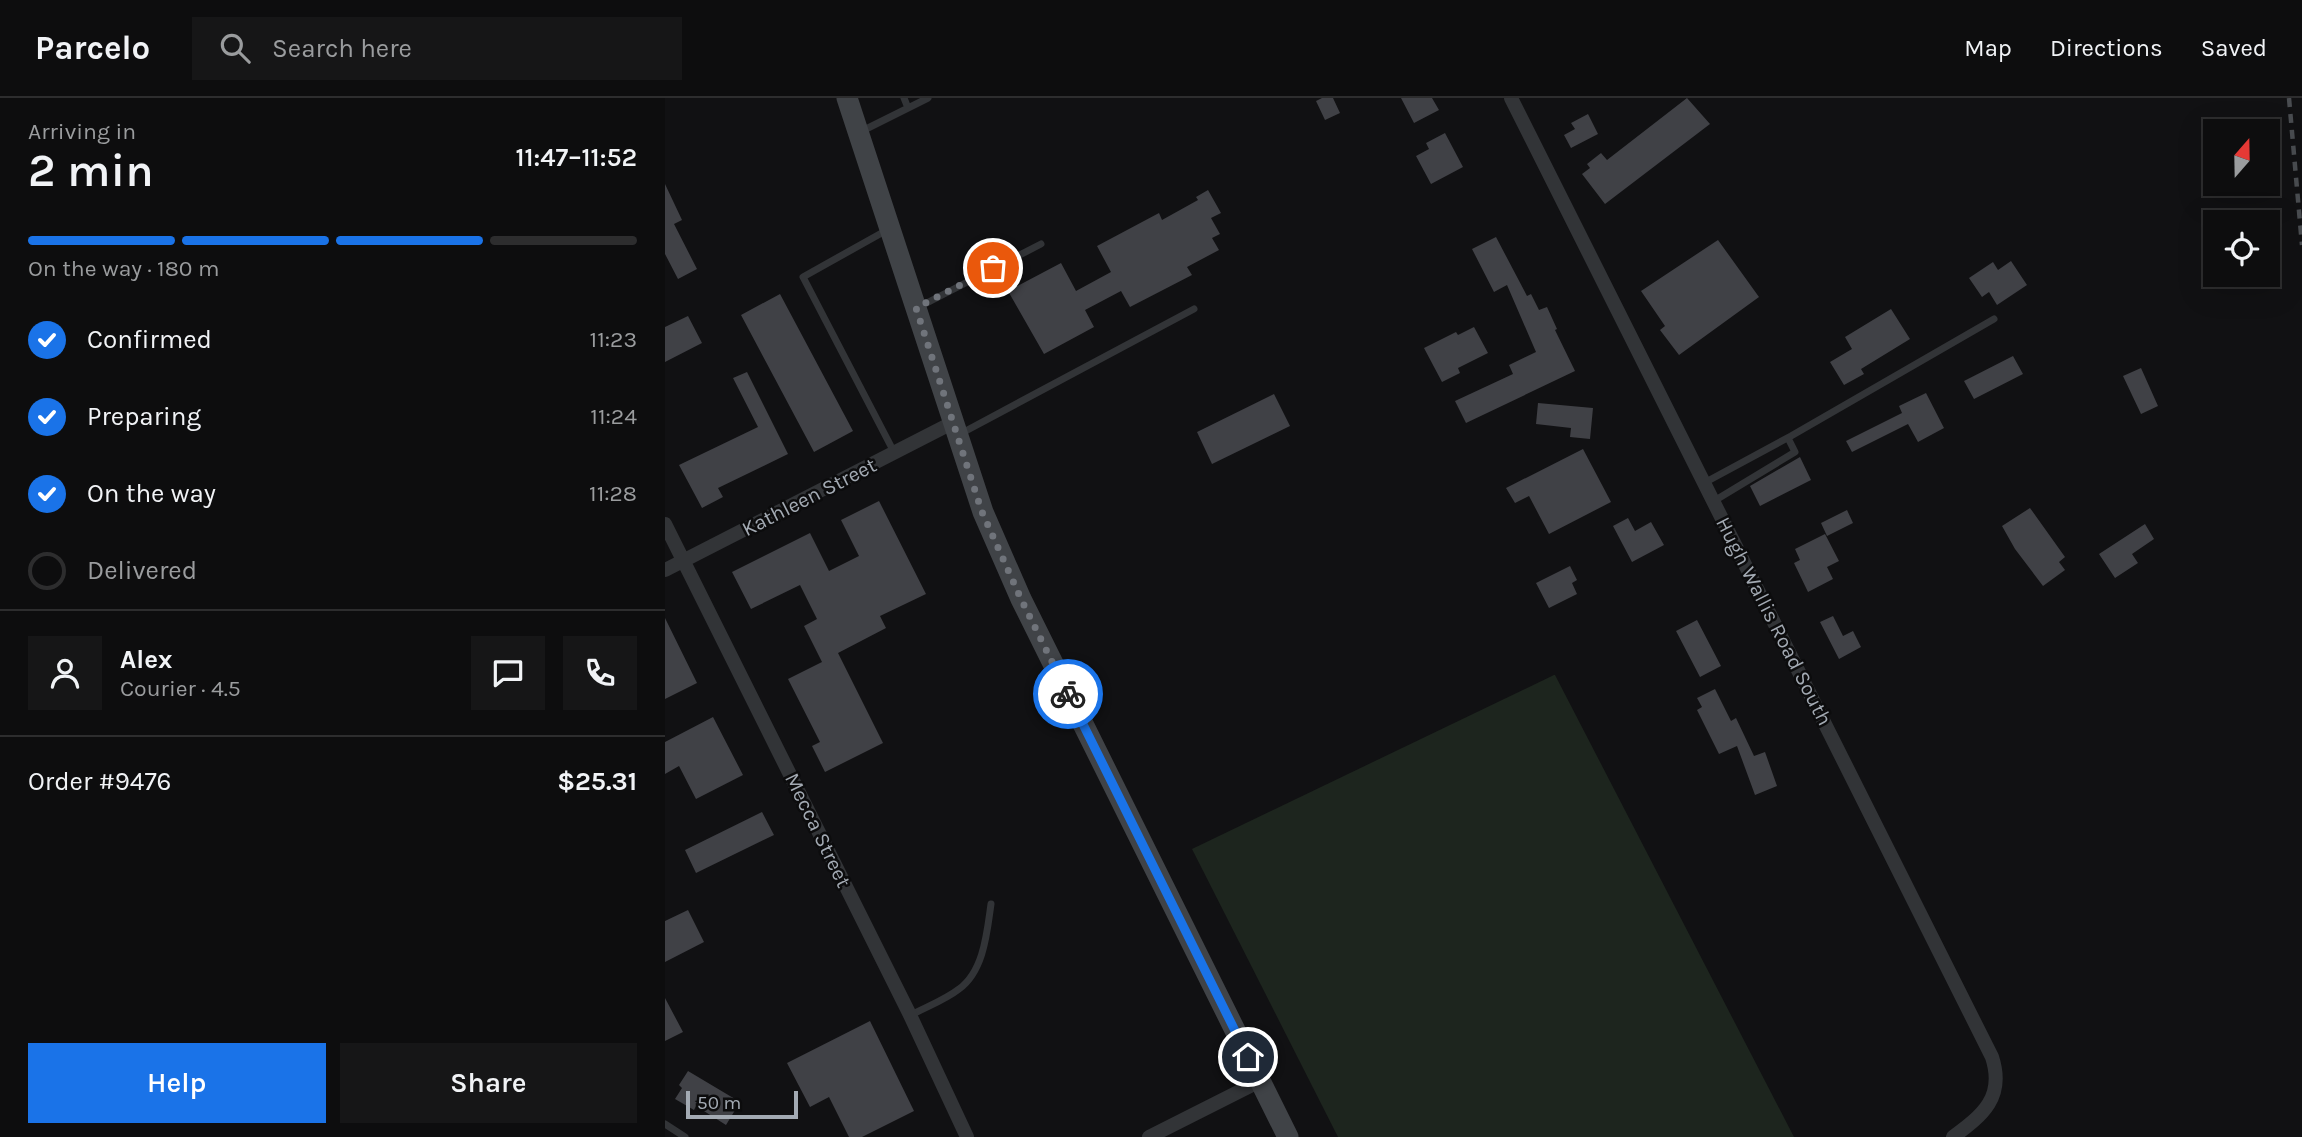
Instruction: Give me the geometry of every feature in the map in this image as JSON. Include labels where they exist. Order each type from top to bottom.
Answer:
[{"type":"street","points":[[847,98],[982,512],[1021,599],[1288,1137]]},
{"type":"street","name":"Hugh Wallis Road South","points":[[1511,98],[1993,1057],[1997,1085],[1990,1102],[1976,1118],[1952,1137]]},
{"type":"street","name":"Kathleen Street","points":[[665,570],[895,454],[954,430]]},
{"type":"street","name":"Mecca Street","points":[[665,524],[910,1015],[967,1137]]},
{"type":"street","points":[[1149,1137],[1260,1081]]},
{"type":"lane","points":[[904,98],[908,108]]},
{"type":"lane","points":[[859,133],[928,98]]},
{"type":"lane","points":[[891,228],[803,277],[895,454]]},
{"type":"lane","points":[[916,308],[1041,244]]},
{"type":"lane","points":[[954,430],[1194,309]]},
{"type":"lane","points":[[1704,483],[1788,439],[1994,319]]},
{"type":"lane","points":[[1714,501],[1795,452],[1788,439]]},
{"type":"lane","points":[[910,1015],[960,989],[972,976],[981,953],[991,904]]},
{"type":"lane","points":[[665,1124],[685,1137]]},
{"type":"shaded area","points":[[1555,675],[1794,1137],[1338,1137],[1192,849]]},
{"type":"building","points":[[1333,98],[1340,113],[1325,120],[1316,101]]},
{"type":"building","points":[[1401,98],[1432,98],[1439,110],[1414,123]]},
{"type":"building","points":[[1687,98],[1710,124],[1605,204],[1582,174],[1590,168],[1587,164],[1601,153],[1607,160]]},
{"type":"building","points":[[1588,114],[1598,134],[1571,148],[1564,135],[1575,129],[1571,123]]},
{"type":"building","points":[[1445,133],[1463,167],[1431,184],[1416,156],[1429,149],[1426,143]]},
{"type":"building","points":[[665,184],[682,220],[674,224],[697,269],[678,279],[665,254]]},
{"type":"building","points":[[1208,190],[1221,213],[1211,218],[1220,234],[1212,238],[1219,250],[1187,267],[1192,275],[1130,307],[1121,291],[1085,310],[1094,327],[1044,354],[1008,291],[1061,263],[1076,291],[1111,272],[1097,246],[1159,213],[1162,220],[1198,200],[1196,197]]},
{"type":"building","points":[[1496,237],[1527,296],[1531,294],[1539,310],[1547,307],[1575,371],[1466,423],[1455,401],[1513,374],[1509,365],[1536,352],[1507,285],[1494,292],[1472,249]]},
{"type":"building","points":[[1718,240],[1759,297],[1679,355],[1660,330],[1665,326],[1641,291]]},
{"type":"building","points":[[2011,261],[2027,285],[1997,305],[1989,292],[1982,297],[1969,278],[1993,262],[1998,270]]},
{"type":"building","points":[[780,294],[853,431],[814,452],[741,315]]},
{"type":"building","points":[[1891,309],[1910,339],[1861,369],[1864,374],[1844,385],[1830,362],[1852,349],[1845,337]]},
{"type":"building","points":[[688,316],[702,343],[665,362],[665,327]]},
{"type":"building","points":[[1474,327],[1488,353],[1458,368],[1460,373],[1442,382],[1424,348],[1456,332],[1458,335]]},
{"type":"building","points":[[2013,356],[2023,374],[1974,399],[1964,381]]},
{"type":"building","points":[[2141,368],[2158,406],[2141,414],[2123,376]]},
{"type":"building","points":[[747,372],[788,454],[718,488],[723,497],[702,508],[679,465],[758,427],[733,378]]},
{"type":"building","points":[[1926,393],[1944,428],[1918,442],[1908,424],[1852,452],[1846,441],[1902,413],[1899,406]]},
{"type":"building","points":[[1274,394],[1290,426],[1212,464],[1197,432]]},
{"type":"building","points":[[1538,403],[1593,408],[1590,439],[1570,437],[1571,428],[1536,424]]},
{"type":"building","points":[[1583,449],[1611,502],[1549,534],[1529,496],[1515,503],[1506,488]]},
{"type":"building","points":[[1800,457],[1811,480],[1760,506],[1750,486]]},
{"type":"building","points":[[879,501],[926,594],[880,616],[886,628],[838,653],[883,743],[825,772],[812,746],[820,742],[788,679],[822,662],[804,626],[817,619],[800,585],[751,609],[732,572],[810,533],[829,571],[859,556],[841,520]]},
{"type":"building","points":[[2030,508],[2065,557],[2059,562],[2065,570],[2043,586],[2015,549],[2002,526]]},
{"type":"building","points":[[1847,510],[1853,523],[1827,536],[1821,523]]},
{"type":"building","points":[[1628,518],[1635,531],[1651,522],[1664,545],[1632,562],[1613,526]]},
{"type":"building","points":[[2145,524],[2154,539],[2132,554],[2138,563],[2115,578],[2099,554]]},
{"type":"building","points":[[1825,534],[1839,561],[1827,567],[1833,579],[1808,592],[1794,563],[1800,560],[1795,549]]},
{"type":"building","points":[[1570,566],[1577,580],[1572,583],[1577,594],[1549,608],[1536,583]]},
{"type":"building","points":[[1833,616],[1843,636],[1853,631],[1861,647],[1839,659],[1820,622]]},
{"type":"building","points":[[665,618],[697,683],[665,699]]},
{"type":"building","points":[[1697,620],[1721,666],[1700,677],[1676,631]]},
{"type":"building","points":[[1715,689],[1731,721],[1736,718],[1754,756],[1765,752],[1777,786],[1755,795],[1737,746],[1719,754],[1697,710],[1702,707],[1697,698]]},
{"type":"building","points":[[713,717],[743,775],[696,799],[679,766],[665,774],[665,742]]},
{"type":"building","points":[[762,812],[774,835],[696,873],[685,850]]},
{"type":"building","points":[[688,910],[704,942],[665,962],[665,921]]},
{"type":"building","points":[[665,998],[683,1032],[665,1041]]},
{"type":"building","points":[[870,1021],[914,1111],[862,1137],[849,1137],[829,1097],[810,1107],[787,1063]]},
{"type":"building","points":[[688,1071],[740,1102],[726,1125],[696,1106],[694,1110],[675,1099],[682,1088],[679,1085]]},
{"type":"railway","points":[[2289,98],[2302,245]]},
{"type":"way so far","points":[[993,268],[916,308],[982,512],[1068,694]]},
{"type":"route","points":[[1068,694],[1248,1057]]}]
